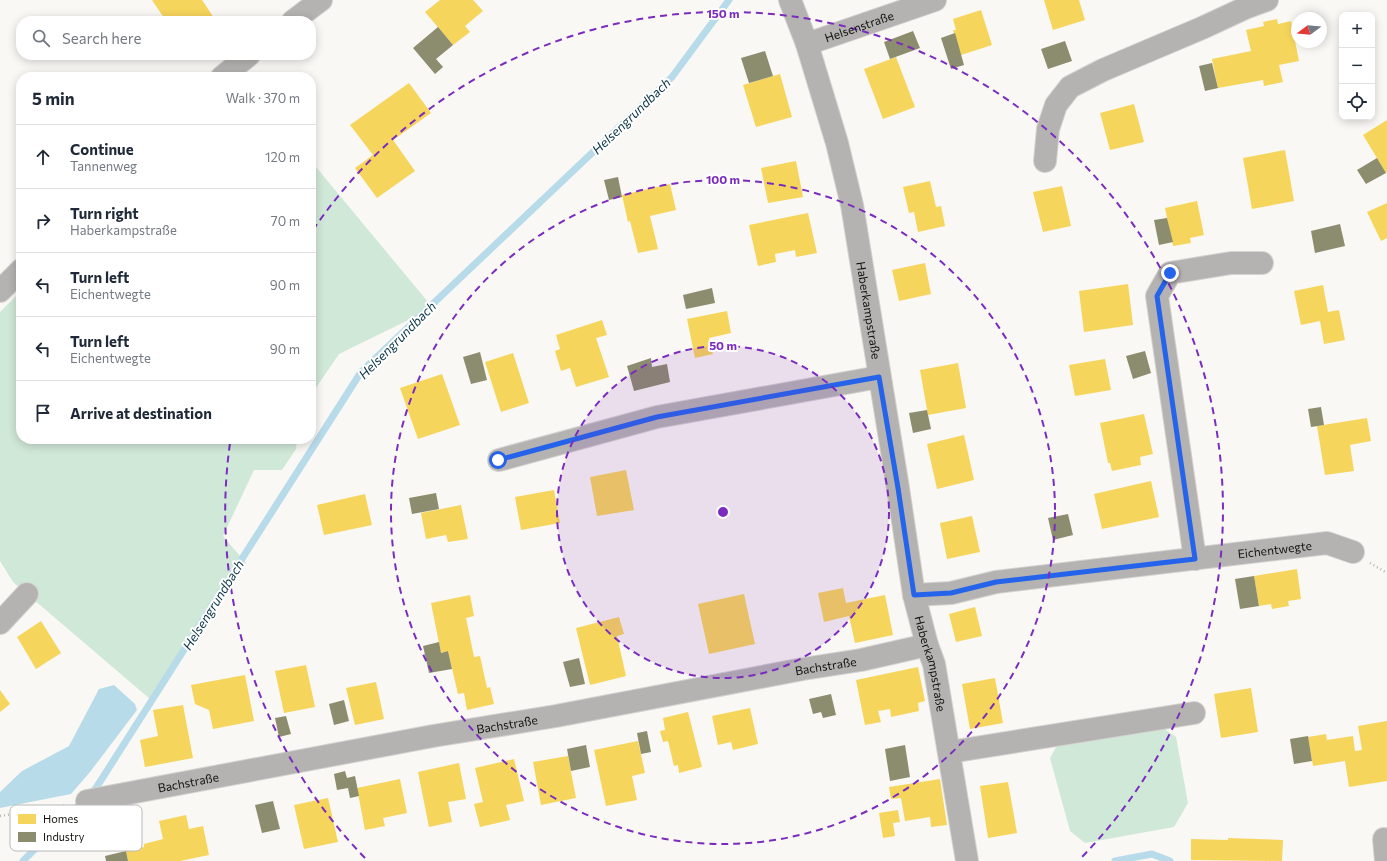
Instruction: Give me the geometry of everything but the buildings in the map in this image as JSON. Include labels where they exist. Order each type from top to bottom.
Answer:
[{"type":"street","points":[[300,16],[321,0]]},
{"type":"street","name":"Haberkampstraße","points":[[790,0],[807,44],[837,144],[852,205],[914,595],[926,645],[934,664],[950,752],[967,861]]},
{"type":"street","name":"Helsenstraße","points":[[807,44],[935,0]]},
{"type":"street","points":[[1045,161],[1048,129],[1056,105],[1070,87],[1103,70],[1245,8],[1267,0]]},
{"type":"street","points":[[228,72],[243,60]]},
{"type":"street","points":[[1195,559],[1157,296],[1170,273],[1231,263],[1262,263]]},
{"type":"street","points":[[0,291],[16,275]]},
{"type":"street","points":[[498,460],[657,417],[879,377]]},
{"type":"street","name":"Eichentwegte","points":[[914,595],[951,593],[996,582],[1327,543],[1353,552]]},
{"type":"street","points":[[0,623],[27,594]]},
{"type":"street","name":"Bachstraße","points":[[77,803],[433,736],[556,716],[803,669],[861,660],[926,645]]},
{"type":"street","points":[[950,752],[1194,713]]},
{"type":"street","points":[[1384,839],[1386,861]]},
{"type":"path","points":[[65,805],[77,803]]},
{"type":"path","points":[[0,816],[10,814]]},
{"type":"green space","points":[[316,167],[433,308],[339,354],[316,388]]},
{"type":"green space","points":[[16,296],[16,444],[296,444],[296,449],[282,470],[254,470],[223,536],[246,563],[150,699],[13,582],[0,561],[0,312]]},
{"type":"green space","points":[[1151,720],[1176,737],[1188,803],[1174,827],[1085,843],[1070,831],[1050,758],[1059,742]]},
{"type":"water","points":[[114,685],[135,704],[137,710],[90,772],[71,794],[0,808],[0,792],[22,771],[69,746],[99,689]]},
{"type":"waterway","name":"Helsengrundbach","points":[[316,443],[361,372],[672,77],[729,0]]},
{"type":"waterway","name":"Helsengrundbach","points":[[79,805],[96,788],[315,444]]},
{"type":"waterway","name":"Helsengrundbach","points":[[23,861],[33,851]]},
{"type":"waterway","points":[[1115,861],[1152,854],[1170,861]]},
{"type":"route","points":[[498,460],[657,417],[879,377],[914,595],[951,593],[996,582],[1195,559],[1157,296],[1170,273]]}]
